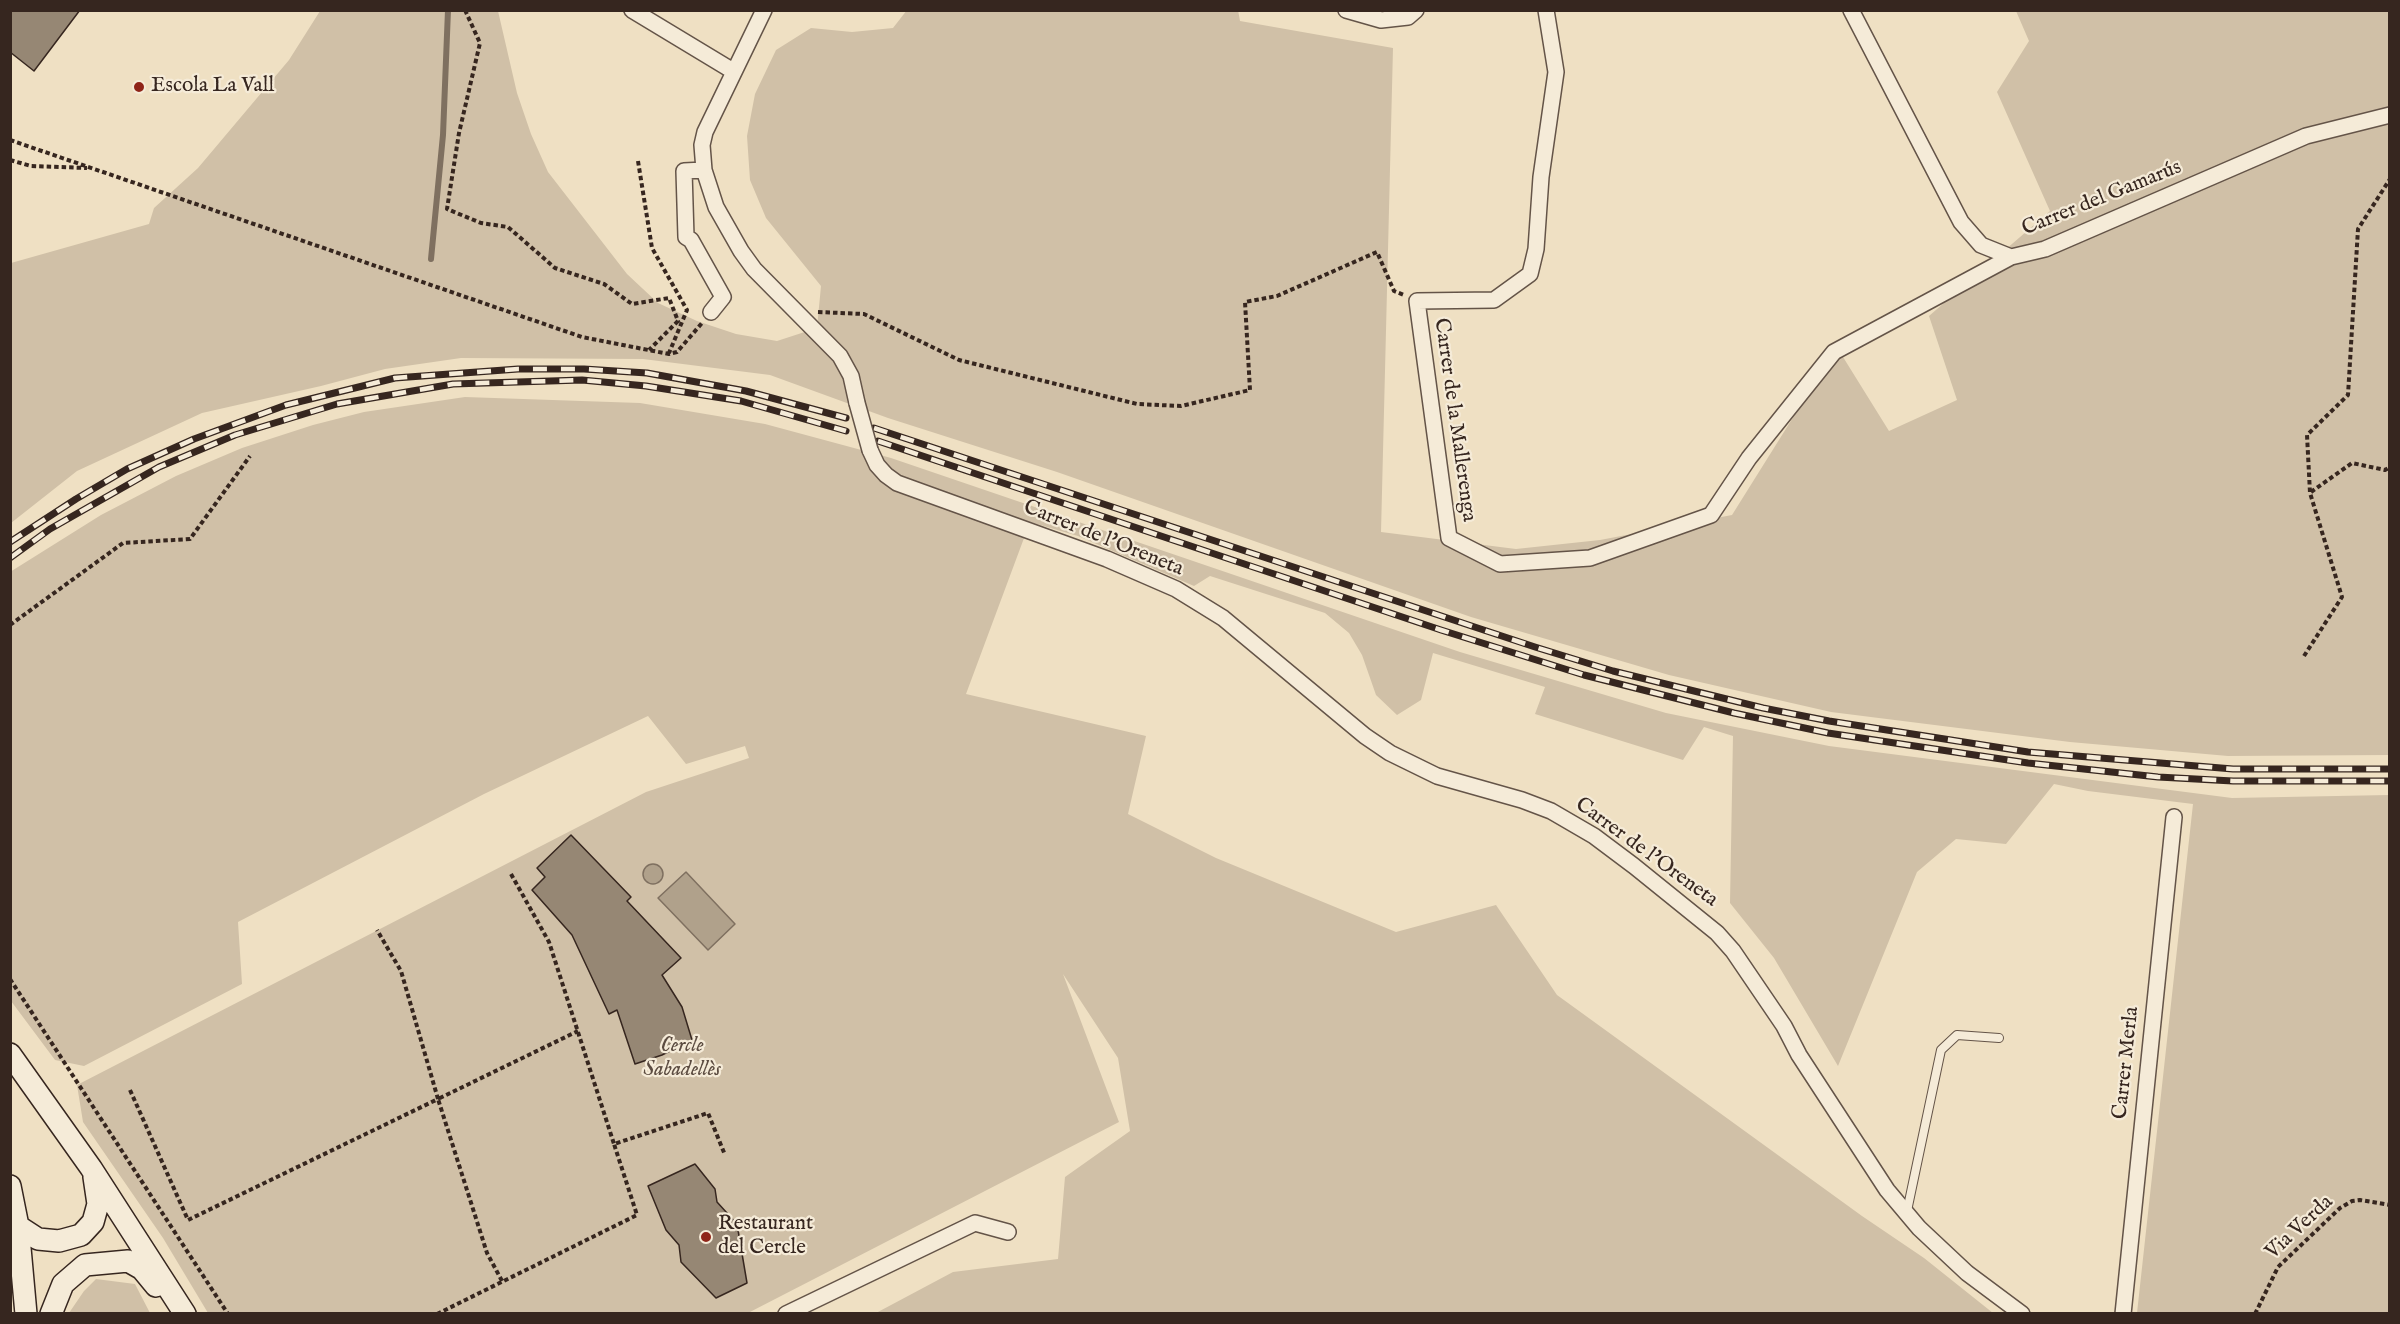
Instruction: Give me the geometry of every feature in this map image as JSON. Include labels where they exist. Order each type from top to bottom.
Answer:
[{"type":"street","points":[[632,10],[733,71]]},
{"type":"street","points":[[764,10],[705,132],[702,145],[704,170],[716,207],[741,251],[754,269],[796,311]]},
{"type":"street","points":[[1346,10],[1381,20],[1408,17],[1416,10]]},
{"type":"street","name":"Carrer de la Mallerenga","points":[[1546,10],[1556,72],[1541,177],[1536,249],[1530,274],[1494,300],[1417,301],[1449,538],[1500,564],[1590,558],[1711,515],[1749,458],[1834,352],[2011,256]]},
{"type":"street","name":"Carrer del Gamarús","points":[[1851,10],[1961,222],[1980,245],[2011,256],[2045,249],[2306,136],[2390,115]]},
{"type":"street","points":[[704,170],[684,171],[686,237],[691,240],[723,297],[711,312]]},
{"type":"street","name":"Carrer de l'Oreneta","points":[[796,311],[830,344],[846,364],[870,450],[877,465],[897,483],[1107,559],[1176,589],[1222,618],[1365,736],[1390,753],[1461,785],[1522,800],[1551,811],[1594,836],[1692,912],[1717,933],[1733,951],[1784,1026],[1799,1055],[1881,1182],[1906,1213],[1967,1273],[2022,1314]]},
{"type":"street","name":"Carrer Merla","points":[[2123,1314],[2174,817]]},
{"type":"street","points":[[10,1054],[91,1168],[142,1265],[173,1314]]},
{"type":"street","points":[[14,1220],[38,1239],[59,1241],[81,1235],[93,1222],[98,1204],[98,1194],[91,1168]]},
{"type":"street","points":[[10,1186],[26,1314]]},
{"type":"street","points":[[786,1314],[975,1223],[1008,1232]]},
{"type":"street","points":[[51,1314],[63,1284],[85,1265],[142,1265],[185,1314]]},
{"type":"lane","points":[[1906,1213],[1941,1050],[1957,1035],[1999,1038]]},
{"type":"path","points":[[465,10],[480,44],[459,133],[447,209],[481,223],[508,226],[555,268],[604,284],[632,303],[669,298],[678,321],[649,350]]},
{"type":"path","points":[[10,140],[582,337],[669,354],[677,352],[711,312]]},
{"type":"path","points":[[10,160],[31,166],[93,168]]},
{"type":"path","points":[[638,161],[652,248],[687,310],[669,354]]},
{"type":"path","points":[[2304,656],[2342,597],[2310,493],[2307,435],[2348,395],[2358,229],[2390,179]]},
{"type":"path","points":[[796,311],[864,314],[959,360],[1137,404],[1181,406],[1250,390],[1245,302],[1277,296],[1377,252],[1394,291],[1417,301]]},
{"type":"path","points":[[10,625],[123,543],[190,539],[250,456]]},
{"type":"path","points":[[2310,493],[2352,463],[2385,470],[2390,467]]},
{"type":"path","points":[[437,1314],[637,1215],[549,942],[511,874]]},
{"type":"path","points":[[377,930],[401,971],[438,1099],[487,1253],[502,1281]]},
{"type":"path","points":[[10,979],[228,1314]]},
{"type":"path","points":[[130,1090],[188,1220],[578,1031]]},
{"type":"path","points":[[614,1144],[708,1113],[726,1155]]},
{"type":"path","name":"Via Verda","points":[[2255,1314],[2278,1267],[2340,1208],[2352,1201],[2360,1200],[2390,1205]]},
{"type":"green space","points":[[907,10],[1238,10],[1240,21],[1393,48],[1381,532],[1516,549],[1600,540],[1732,515],[1834,352],[1843,357],[1889,431],[1957,400],[1929,316],[2050,211],[1997,92],[2029,41],[2016,11],[2389,11],[2389,755],[2228,756],[2070,742],[1831,712],[1669,675],[1471,617],[1057,472],[888,418],[770,375],[643,359],[461,358],[385,369],[202,413],[77,471],[11,523],[11,263],[149,224],[154,208],[198,168],[289,60],[320,11],[498,11],[517,93],[531,134],[548,172],[627,274],[658,303],[697,321],[736,334],[777,341],[817,328],[821,286],[766,218],[750,180],[747,136],[755,94],[776,50],[811,28],[852,32],[893,28]]},
{"type":"green space","name":"Cercle Sabadellès","points":[[465,397],[640,403],[765,424],[891,458],[1460,652],[1666,713],[1829,746],[2232,798],[2389,795],[2389,1313],[2137,1313],[2193,804],[2088,791],[2054,784],[2006,844],[1956,839],[1917,872],[1838,1066],[1774,958],[1730,903],[1733,736],[1704,727],[1683,760],[1535,714],[1545,687],[1433,653],[1421,700],[1397,715],[1376,695],[1362,655],[1349,633],[1325,613],[1210,576],[1194,586],[1078,536],[1030,522],[966,694],[1146,736],[1128,814],[1216,858],[1396,932],[1496,905],[1557,995],[1862,1216],[1924,1258],[1993,1313],[876,1313],[953,1272],[1058,1259],[1065,1177],[1130,1131],[1118,1058],[1063,974],[1119,1122],[748,1313],[208,1313],[163,1238],[83,1122],[77,1085],[646,792],[749,758],[745,746],[686,764],[648,716],[484,794],[238,922],[242,984],[84,1066],[55,1060],[11,1001],[10,572],[101,515],[176,476],[242,448],[313,425],[364,412]]},
{"type":"green space","points":[[96,1279],[135,1284],[150,1313],[69,1313],[84,1291]]},
{"type":"shaded area","points":[[649,864],[657,864],[663,870],[663,878],[657,884],[649,884],[643,878],[643,870]]},
{"type":"shaded area","points":[[686,872],[735,924],[708,950],[658,898]]},
{"type":"building","points":[[10,10],[80,10],[34,71],[10,52]]},
{"type":"building","points":[[571,835],[631,897],[627,901],[681,958],[662,975],[682,1007],[692,1040],[662,1055],[635,1064],[617,1010],[609,1014],[572,935],[532,890],[545,877],[537,868]]},
{"type":"building","name":"Restaurant del Cercle","points":[[695,1164],[715,1189],[717,1202],[737,1224],[747,1283],[716,1298],[681,1262],[679,1245],[666,1230],[648,1186]]},
{"type":"waterway","points":[[431,259],[443,135],[448,10]]},
{"type":"railway","points":[[10,542],[127,469],[194,439],[286,405],[395,378],[518,369],[584,369],[647,373],[746,391],[846,418]]},
{"type":"railway","points":[[10,558],[50,529],[159,467],[235,435],[337,404],[453,384],[582,380],[646,386],[741,401],[846,431]]},
{"type":"railway","points":[[874,428],[1535,647],[1613,671],[1763,708],[1829,721],[2028,752],[2233,769],[2390,769]]},
{"type":"railway","points":[[878,441],[1441,630],[1584,675],[1734,713],[1828,733],[2028,763],[2158,777],[2233,781],[2390,781]]},
{"type":"place","name":"Escola La Vall","points":[[139,87]]},
{"type":"place","name":"Restaurant del Cercle","points":[[706,1237]]}]
